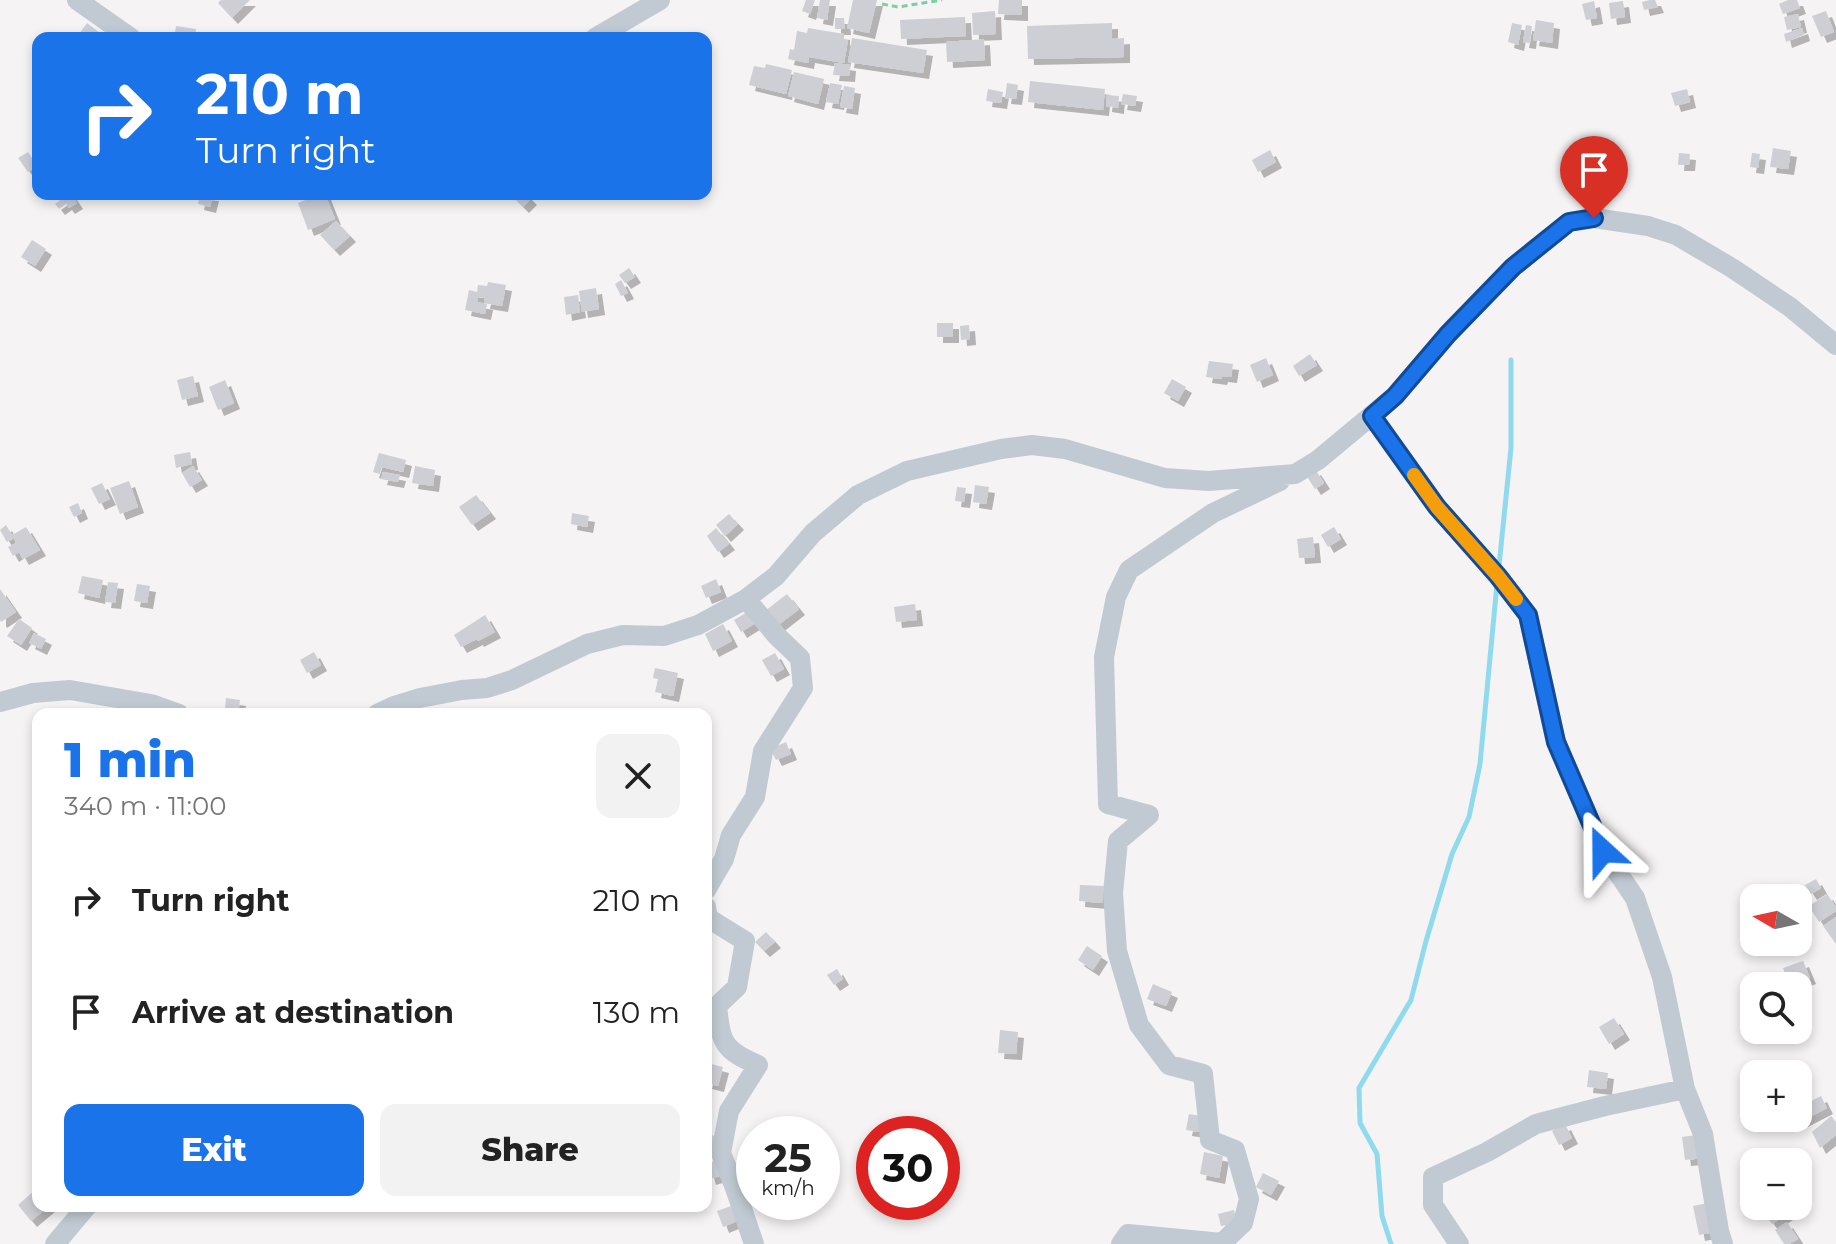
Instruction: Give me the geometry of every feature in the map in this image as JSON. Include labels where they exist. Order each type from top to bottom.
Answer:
[{"type":"street","points":[[77,0],[122,32]]},
{"type":"street","points":[[605,32],[660,0]]},
{"type":"street","points":[[1121,1244],[1128,1234],[1222,1243],[1243,1223],[1249,1199],[1235,1150],[1210,1140],[1203,1074],[1169,1065],[1139,1025],[1117,951],[1113,893],[1118,841],[1149,815],[1108,804],[1104,657],[1116,597],[1129,570],[1213,513],[1318,460],[1395,396],[1448,334],[1513,267],[1569,222],[1594,218],[1648,226],[1676,235],[1790,307],[1836,345]]},
{"type":"street","points":[[1372,416],[1437,507],[1528,615],[1556,742],[1603,851],[1635,898],[1662,977],[1685,1089],[1703,1134],[1723,1244]]},
{"type":"street","points":[[390,708],[420,698],[487,688],[512,680],[587,644],[612,637],[664,636],[698,625],[746,599],[776,576],[813,533],[858,495],[907,471],[1032,445],[1065,449],[1165,478],[1209,481],[1295,474]]},
{"type":"street","points":[[712,880],[724,859],[731,835],[755,797],[763,751],[803,688],[800,658],[746,599]]},
{"type":"street","points":[[0,702],[33,693],[70,690],[162,708]]},
{"type":"street","points":[[712,920],[745,941],[737,987],[717,1006],[720,1037],[736,1056],[758,1065],[729,1111],[721,1153],[754,1244]]},
{"type":"street","points":[[1459,1244],[1433,1205],[1433,1177],[1487,1152],[1536,1124],[1685,1089]]},
{"type":"street","points":[[55,1244],[82,1212]]},
{"type":"path","points":[[882,4],[898,7],[942,0]]},
{"type":"building","points":[[221,0],[250,0],[232,18],[218,3]]},
{"type":"building","points":[[806,0],[815,0],[810,14],[802,11]]},
{"type":"building","points":[[820,0],[830,0],[827,20],[817,18]]},
{"type":"building","points":[[853,0],[877,0],[869,33],[847,28]]},
{"type":"building","points":[[999,0],[1022,0],[1022,15],[998,14]]},
{"type":"building","points":[[1655,0],[1658,7],[1644,10],[1642,2]]},
{"type":"building","points":[[1797,0],[1800,8],[1783,14],[1779,4]]},
{"type":"building","points":[[1594,1],[1597,18],[1586,20],[1582,4]]},
{"type":"building","points":[[1623,1],[1625,17],[1611,19],[1609,3]]},
{"type":"building","points":[[995,11],[996,34],[973,35],[972,13]]},
{"type":"building","points":[[1826,11],[1834,32],[1821,37],[1812,16]]},
{"type":"building","points":[[1798,14],[1801,27],[1787,30],[1784,17]]},
{"type":"building","points":[[965,17],[966,36],[901,39],[900,20]]},
{"type":"building","points":[[835,18],[844,18],[845,29],[835,29]]},
{"type":"building","points":[[1536,20],[1554,23],[1552,43],[1533,40]]},
{"type":"building","points":[[87,23],[99,32],[80,32]]},
{"type":"building","points":[[1112,23],[1112,39],[1124,38],[1124,57],[1028,59],[1027,26]]},
{"type":"building","points":[[1512,23],[1522,25],[1518,45],[1508,42]]},
{"type":"building","points":[[1526,25],[1532,26],[1530,43],[1523,42]]},
{"type":"building","points":[[176,26],[196,29],[196,32],[175,32]]},
{"type":"building","points":[[808,28],[844,34],[844,39],[848,40],[844,63],[809,57],[808,63],[788,59],[790,49],[794,50],[797,31],[807,33]]},
{"type":"building","points":[[1802,28],[1804,35],[1786,42],[1784,34]]},
{"type":"building","points":[[852,38],[927,50],[923,73],[848,62]]},
{"type":"building","points":[[984,39],[985,60],[947,62],[946,42]]},
{"type":"building","points":[[835,63],[850,65],[849,76],[833,75]]},
{"type":"building","points":[[766,64],[792,70],[786,94],[749,85],[754,66],[765,68]]},
{"type":"building","points":[[794,72],[824,79],[818,104],[788,96]]},
{"type":"building","points":[[1030,81],[1105,89],[1103,110],[1028,102]]},
{"type":"building","points":[[830,83],[842,85],[838,104],[826,102]]},
{"type":"building","points":[[1007,83],[1018,85],[1016,99],[1005,98]]},
{"type":"building","points":[[844,86],[855,88],[852,109],[840,107]]},
{"type":"building","points":[[988,89],[1003,92],[1001,103],[986,101]]},
{"type":"building","points":[[1687,89],[1690,102],[1675,106],[1671,93]]},
{"type":"building","points":[[1123,94],[1137,96],[1135,106],[1121,104]]},
{"type":"building","points":[[1107,95],[1119,96],[1118,108],[1106,106]]},
{"type":"building","points":[[1773,148],[1791,151],[1788,169],[1770,167]]},
{"type":"building","points":[[1270,150],[1276,162],[1258,172],[1252,160]]},
{"type":"building","points":[[28,152],[32,158],[32,169],[28,172],[18,158]]},
{"type":"building","points":[[1679,153],[1690,154],[1689,165],[1678,165]]},
{"type":"building","points":[[1752,153],[1760,154],[1758,168],[1750,167]]},
{"type":"building","points":[[61,200],[75,200],[77,203],[69,208],[66,204],[59,209],[55,204]]},
{"type":"building","points":[[199,200],[212,200],[210,207],[198,204]]},
{"type":"building","points":[[327,200],[335,219],[308,230],[298,203]]},
{"type":"building","points":[[516,200],[530,200],[523,207]]},
{"type":"building","points":[[336,221],[350,236],[334,250],[320,235]]},
{"type":"building","points":[[32,240],[46,249],[35,266],[21,257]]},
{"type":"building","points":[[629,268],[635,277],[625,283],[619,275]]},
{"type":"building","points":[[621,280],[628,293],[621,296],[615,284]]},
{"type":"building","points":[[488,282],[506,285],[502,306],[484,303],[485,298],[478,297],[477,302],[487,304],[485,314],[465,310],[469,290],[477,292],[478,285],[487,286]]},
{"type":"building","points":[[596,288],[599,309],[582,312],[579,291]]},
{"type":"building","points":[[578,295],[580,312],[566,315],[564,297]]},
{"type":"building","points":[[937,323],[953,323],[953,337],[937,337]]},
{"type":"building","points":[[969,325],[970,339],[961,340],[960,326]]},
{"type":"building","points":[[1310,354],[1317,365],[1299,376],[1293,366]]},
{"type":"building","points":[[1266,358],[1273,375],[1257,382],[1250,365]]},
{"type":"building","points":[[1209,361],[1233,364],[1231,377],[1206,377]]},
{"type":"building","points":[[193,376],[198,396],[182,400],[177,380]]},
{"type":"building","points":[[1172,379],[1186,387],[1178,401],[1164,393]]},
{"type":"building","points":[[225,380],[234,403],[218,410],[209,387]]},
{"type":"building","points":[[190,452],[192,464],[176,468],[174,455]]},
{"type":"building","points":[[379,453],[406,460],[403,472],[382,467],[380,474],[373,472]]},
{"type":"building","points":[[193,466],[202,480],[190,487],[182,473]]},
{"type":"building","points":[[415,466],[435,470],[433,486],[412,483]]},
{"type":"building","points":[[1315,469],[1324,483],[1315,489],[1306,475]]},
{"type":"building","points":[[383,472],[400,475],[398,482],[381,479]]},
{"type":"building","points":[[129,481],[138,507],[120,514],[110,488]]},
{"type":"building","points":[[102,483],[110,499],[99,504],[91,488]]},
{"type":"building","points":[[975,485],[989,487],[986,504],[973,502]]},
{"type":"building","points":[[957,487],[966,488],[964,502],[955,501]]},
{"type":"building","points":[[476,495],[490,513],[472,525],[459,507]]},
{"type":"building","points":[[78,503],[82,513],[74,517],[69,507]]},
{"type":"building","points":[[572,513],[589,516],[587,527],[571,524]]},
{"type":"building","points":[[729,514],[738,524],[725,536],[716,525]]},
{"type":"building","points":[[6,525],[12,535],[26,527],[40,550],[23,559],[19,552],[13,556],[8,547],[16,543],[14,538],[7,542],[0,530]]},
{"type":"building","points":[[1334,527],[1341,539],[1328,547],[1321,535]]},
{"type":"building","points":[[716,528],[729,544],[718,552],[707,536]]},
{"type":"building","points":[[1313,537],[1315,557],[1299,558],[1297,539]]},
{"type":"building","points":[[82,576],[103,580],[99,598],[78,593]]},
{"type":"building","points":[[716,579],[721,592],[706,598],[701,586]]},
{"type":"building","points":[[108,582],[118,583],[115,603],[105,602]]},
{"type":"building","points":[[137,584],[150,586],[147,603],[134,601]]},
{"type":"building","points":[[0,589],[16,612],[1,622],[0,620]]},
{"type":"building","points":[[787,594],[799,609],[776,627],[765,611]]},
{"type":"building","points":[[915,604],[917,620],[896,622],[894,607]]},
{"type":"building","points":[[749,611],[757,622],[741,632],[734,620]]},
{"type":"building","points":[[485,615],[495,632],[461,647],[454,635]]},
{"type":"building","points":[[19,619],[32,628],[21,645],[7,636]]},
{"type":"building","points":[[723,624],[732,641],[713,651],[705,634]]},
{"type":"building","points":[[34,633],[46,639],[41,649],[29,643]]},
{"type":"building","points":[[314,652],[321,665],[307,673],[300,660]]},
{"type":"building","points":[[775,653],[784,669],[771,676],[762,660]]},
{"type":"building","points":[[655,668],[678,673],[673,696],[655,692],[658,679],[653,678]]},
{"type":"building","points":[[226,698],[240,700],[239,708],[225,708]]},
{"type":"building","points":[[786,742],[791,754],[776,760],[770,749]]},
{"type":"building","points":[[1816,879],[1821,888],[1812,893],[1812,884],[1807,884]]},
{"type":"building","points":[[1080,885],[1104,886],[1102,903],[1079,901]]},
{"type":"building","points":[[1827,894],[1836,911],[1819,922],[1812,911],[1812,904]]},
{"type":"building","points":[[1836,917],[1836,944],[1823,926]]},
{"type":"building","points":[[766,932],[775,942],[764,951],[755,942]]},
{"type":"building","points":[[1087,946],[1102,956],[1093,970],[1078,960]]},
{"type":"building","points":[[1803,961],[1808,972],[1785,972],[1783,968]]},
{"type":"building","points":[[837,969],[843,979],[834,985],[827,975]]},
{"type":"building","points":[[1153,984],[1172,992],[1166,1006],[1147,999]]},
{"type":"building","points":[[1614,1018],[1624,1034],[1609,1044],[1599,1027]]},
{"type":"building","points":[[1000,1030],[1018,1032],[1016,1054],[998,1053]]},
{"type":"building","points":[[712,1064],[723,1067],[718,1086],[712,1084]]},
{"type":"building","points":[[1589,1070],[1608,1073],[1606,1089],[1587,1087]]},
{"type":"building","points":[[1821,1096],[1827,1108],[1812,1116],[1812,1101]]},
{"type":"building","points":[[1189,1114],[1201,1116],[1199,1132],[1186,1130]]},
{"type":"building","points":[[1831,1116],[1836,1122],[1836,1135],[1820,1148],[1812,1132]]},
{"type":"building","points":[[1565,1124],[1572,1138],[1559,1145],[1552,1131]]},
{"type":"building","points":[[1703,1134],[1705,1158],[1685,1160],[1682,1137]]},
{"type":"building","points":[[712,1135],[721,1153],[712,1157]]},
{"type":"building","points":[[1204,1152],[1223,1156],[1219,1178],[1200,1174]]},
{"type":"building","points":[[721,1159],[726,1174],[712,1178],[712,1162]]},
{"type":"building","points":[[1263,1173],[1279,1181],[1271,1195],[1256,1187]]},
{"type":"building","points":[[32,1193],[32,1212],[42,1212],[31,1221],[18,1205]]},
{"type":"building","points":[[1713,1202],[1719,1231],[1699,1235],[1693,1206]]},
{"type":"building","points":[[734,1205],[736,1220],[740,1220],[723,1227],[717,1211]]},
{"type":"building","points":[[1234,1210],[1237,1223],[1221,1226],[1218,1214]]},
{"type":"building","points":[[1787,1222],[1798,1239],[1784,1244],[1775,1230]]},
{"type":"waterway","points":[[1499,566],[1511,448],[1511,360]]},
{"type":"waterway","points":[[1391,1244],[1382,1216],[1377,1154],[1360,1123],[1359,1088],[1411,1000],[1452,854],[1469,817],[1480,764],[1497,584]]},
{"type":"slow traffic","points":[[1414,475],[1437,507],[1516,599]]},
{"type":"route","points":[[1594,218],[1569,222],[1513,267],[1431,352],[1395,396],[1372,416],[1437,507],[1528,615],[1556,742],[1603,851]]}]
